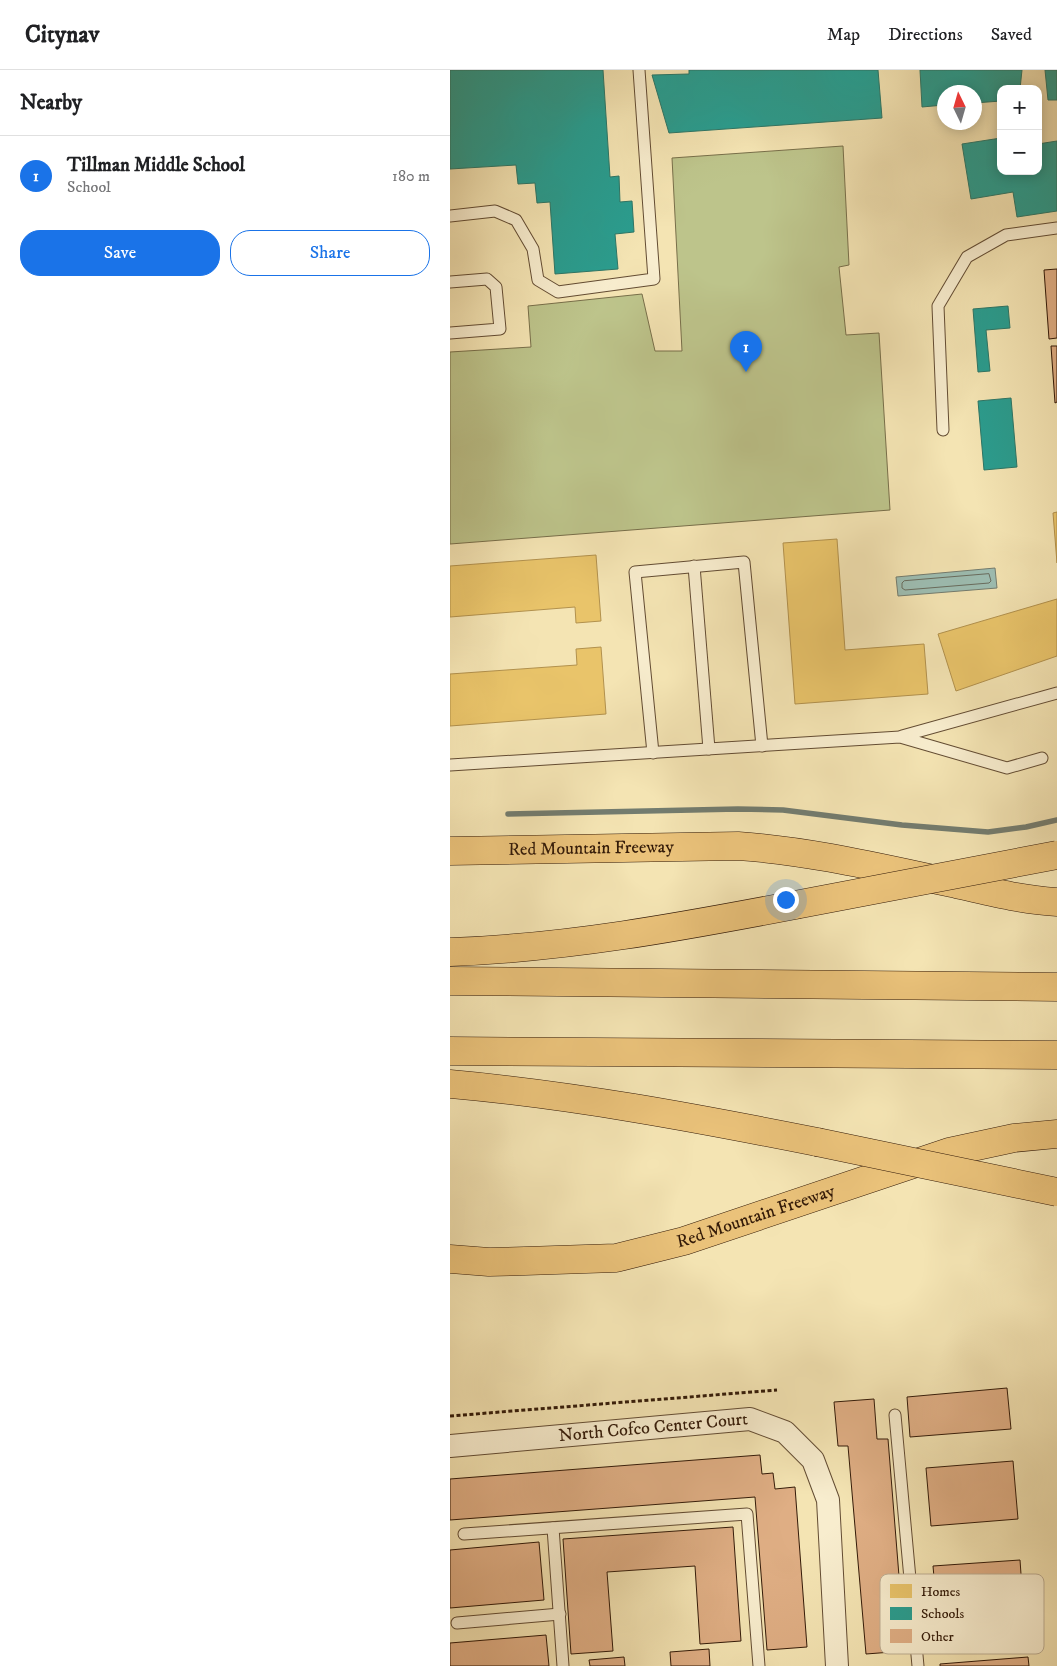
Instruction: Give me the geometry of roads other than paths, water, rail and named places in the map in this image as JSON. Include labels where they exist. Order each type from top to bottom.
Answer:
[{"type":"main road","name":"Red Mountain Freeway","points":[[450,851],[738,846],[807,853],[1013,896],[1057,902]]},
{"type":"main road","points":[[450,952],[581,942],[706,922],[1057,855]]},
{"type":"main road","points":[[450,981],[1057,987]]},
{"type":"main road","points":[[450,1051],[1057,1055]]},
{"type":"main road","points":[[450,1084],[579,1099],[723,1123],[1057,1192]]},
{"type":"main road","name":"Red Mountain Freeway","points":[[450,1259],[516,1262],[616,1258],[650,1251],[719,1230],[949,1152],[1014,1138],[1057,1134]]},
{"type":"main road","points":[[450,1276],[532,1277],[616,1258]]},
{"type":"street","name":"North Cofco Center Court","points":[[450,1446],[750,1419],[785,1432],[814,1460],[828,1500],[837,1666]]},
{"type":"lane","points":[[450,216],[494,211],[516,220],[533,249],[538,280],[558,292],[654,279],[639,70]]},
{"type":"lane","points":[[944,430],[938,306],[967,257],[1006,235],[1057,228]]},
{"type":"lane","points":[[450,282],[487,279],[496,287],[500,329],[450,333]]},
{"type":"lane","points":[[653,753],[635,572],[744,562],[762,746]]},
{"type":"lane","points":[[694,566],[709,749]]},
{"type":"lane","points":[[450,765],[900,737],[1057,693]]},
{"type":"lane","points":[[900,737],[1007,768],[1042,758]]},
{"type":"lane","points":[[896,1414],[910,1574]]},
{"type":"lane","points":[[464,1534],[747,1514],[759,1666]]},
{"type":"lane","points":[[553,1528],[564,1666]]},
{"type":"lane","points":[[457,1623],[560,1614]]},
{"type":"water","points":[[995,568],[997,588],[898,596],[896,577]]},
{"type":"waterway","points":[[508,814],[738,809],[783,810],[902,825],[988,832],[1026,827],[1057,820]]},
{"type":"place","name":"Tillman Middle School","points":[[746,372]]}]
